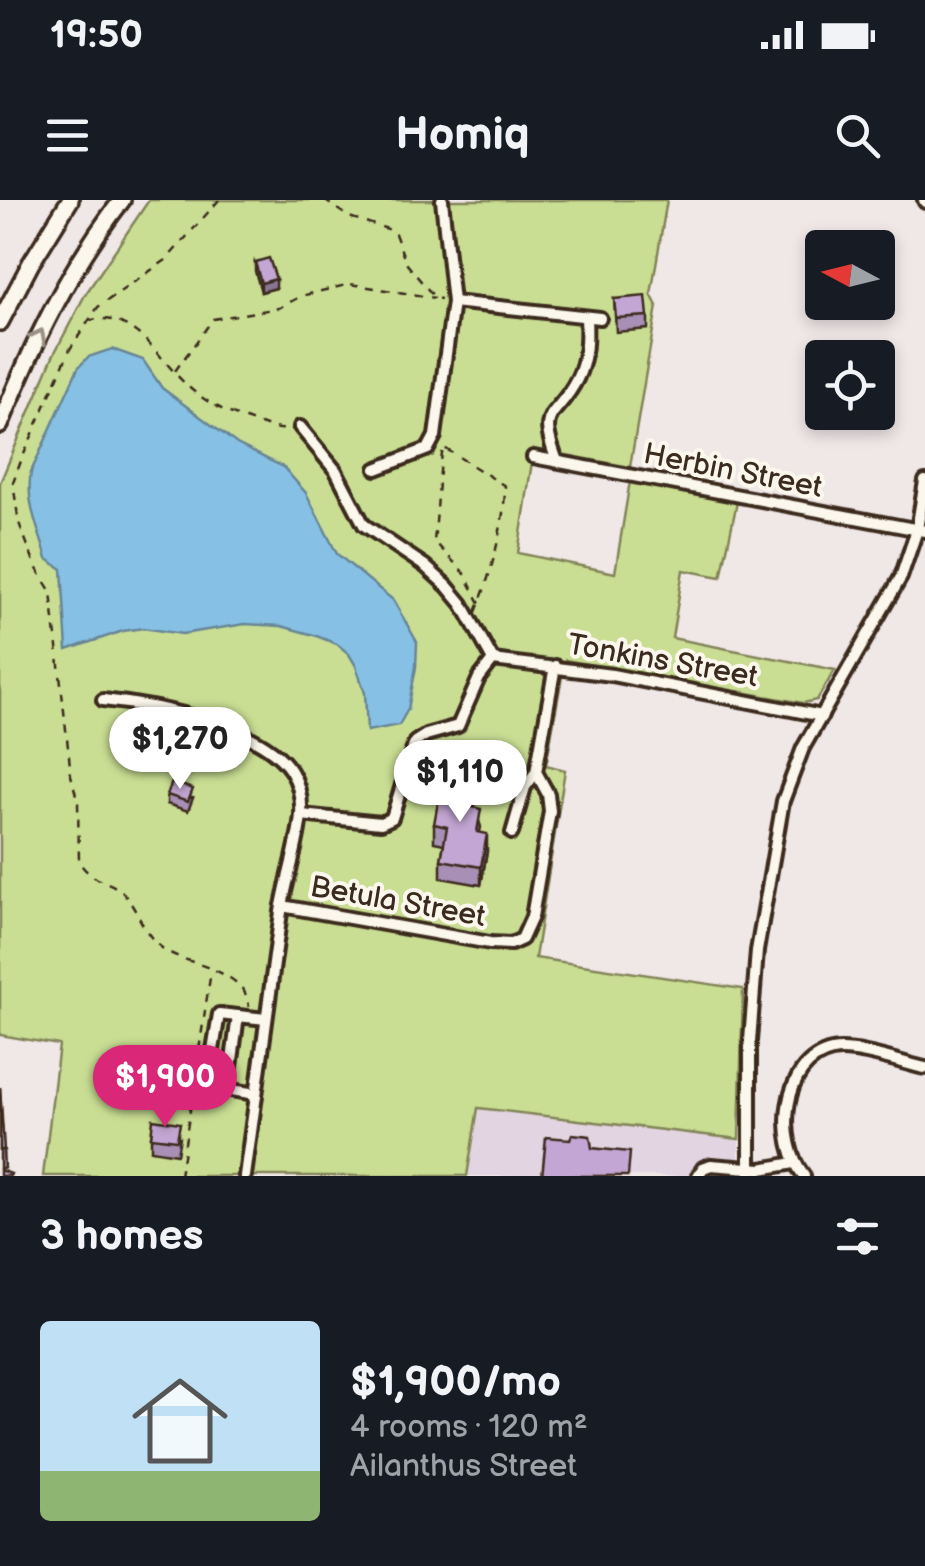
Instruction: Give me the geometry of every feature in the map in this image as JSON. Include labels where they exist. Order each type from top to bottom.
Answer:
[{"type":"highway","points":[[0,322],[70,200]]},
{"type":"highway","points":[[0,425],[64,287],[122,200]]},
{"type":"street","points":[[376,469],[433,444],[454,302],[442,200]]},
{"type":"street","points":[[454,302],[600,318]]},
{"type":"street","points":[[557,462],[547,422],[578,378],[586,350],[586,317]]},
{"type":"street","points":[[300,427],[336,471],[364,525],[436,576],[462,604],[493,660],[479,678],[458,726],[416,742],[392,818],[381,823],[301,815]]},
{"type":"street","name":"Herbin Street","points":[[533,457],[921,531]]},
{"type":"street","points":[[750,1172],[750,1041],[757,952],[771,860],[792,771],[901,577],[921,531],[925,480]]},
{"type":"street","name":"Tonkins Street","points":[[493,660],[556,666],[822,716]]},
{"type":"street","name":"Betula Street","points":[[282,906],[490,944],[510,944],[522,939],[532,917],[550,811],[548,794],[536,772],[556,666]]},
{"type":"street","points":[[103,700],[193,716],[262,745],[290,769],[300,790],[301,815],[282,906],[244,1176]]},
{"type":"street","points":[[512,832],[525,787],[536,772]]},
{"type":"street","points":[[256,1094],[207,1086],[218,1014],[266,1019]]},
{"type":"street","points":[[228,1090],[238,1016]]},
{"type":"street","points":[[804,1176],[794,1163],[787,1130],[788,1105],[801,1071],[813,1060],[843,1050],[925,1068]]},
{"type":"street","points":[[698,1176],[711,1165],[750,1172],[794,1163]]},
{"type":"path","points":[[219,200],[166,260],[98,307],[86,322],[70,349],[13,483],[19,523],[36,567],[51,592],[68,756],[78,803],[79,862],[99,882],[125,894],[138,921],[168,952],[212,969],[236,984],[250,1001],[250,1009]]},
{"type":"path","points":[[324,200],[349,217],[394,231],[406,263],[436,298]]},
{"type":"path","points":[[175,371],[213,319],[279,308],[301,296],[350,284],[454,302]]},
{"type":"path","points":[[86,322],[100,318],[124,324],[210,403],[240,417],[285,430],[300,427]]},
{"type":"path","points":[[473,623],[480,603],[505,486],[443,446],[434,541],[464,574],[480,603]]},
{"type":"path","points":[[180,1176],[212,969]]},
{"type":"shaded area","points":[[478,1108],[739,1139],[739,1176],[467,1176]]},
{"type":"green space","points":[[149,200],[667,200],[651,294],[657,306],[630,467],[534,449],[518,553],[615,573],[630,481],[737,502],[721,577],[683,570],[672,638],[835,670],[817,700],[803,703],[565,660],[546,765],[565,770],[535,958],[743,989],[739,1139],[478,1108],[467,1176],[43,1176],[59,1045],[0,1035],[0,483],[53,356],[85,295]]},
{"type":"water","points":[[112,349],[143,360],[162,388],[237,444],[283,467],[306,493],[337,554],[393,600],[417,642],[408,709],[399,725],[367,731],[365,693],[349,654],[337,644],[281,626],[245,624],[182,634],[143,628],[67,650],[62,569],[47,559],[31,505],[31,472],[78,368],[88,357]]},
{"type":"building","points":[[269,258],[276,279],[261,283],[255,262]]},
{"type":"building","points":[[646,296],[648,316],[616,318],[614,299]]},
{"type":"building","points":[[442,780],[475,786],[472,807],[481,809],[477,832],[487,834],[481,867],[441,860],[447,827],[434,824]]},
{"type":"building","points":[[172,782],[193,789],[188,802],[167,795]]},
{"type":"building","points":[[0,1087],[4,1150],[0,1150]]},
{"type":"building","points":[[153,1119],[180,1123],[177,1140],[151,1137]]},
{"type":"building","points":[[572,1134],[590,1136],[592,1148],[630,1152],[628,1176],[542,1176],[546,1137],[570,1139]]}]
